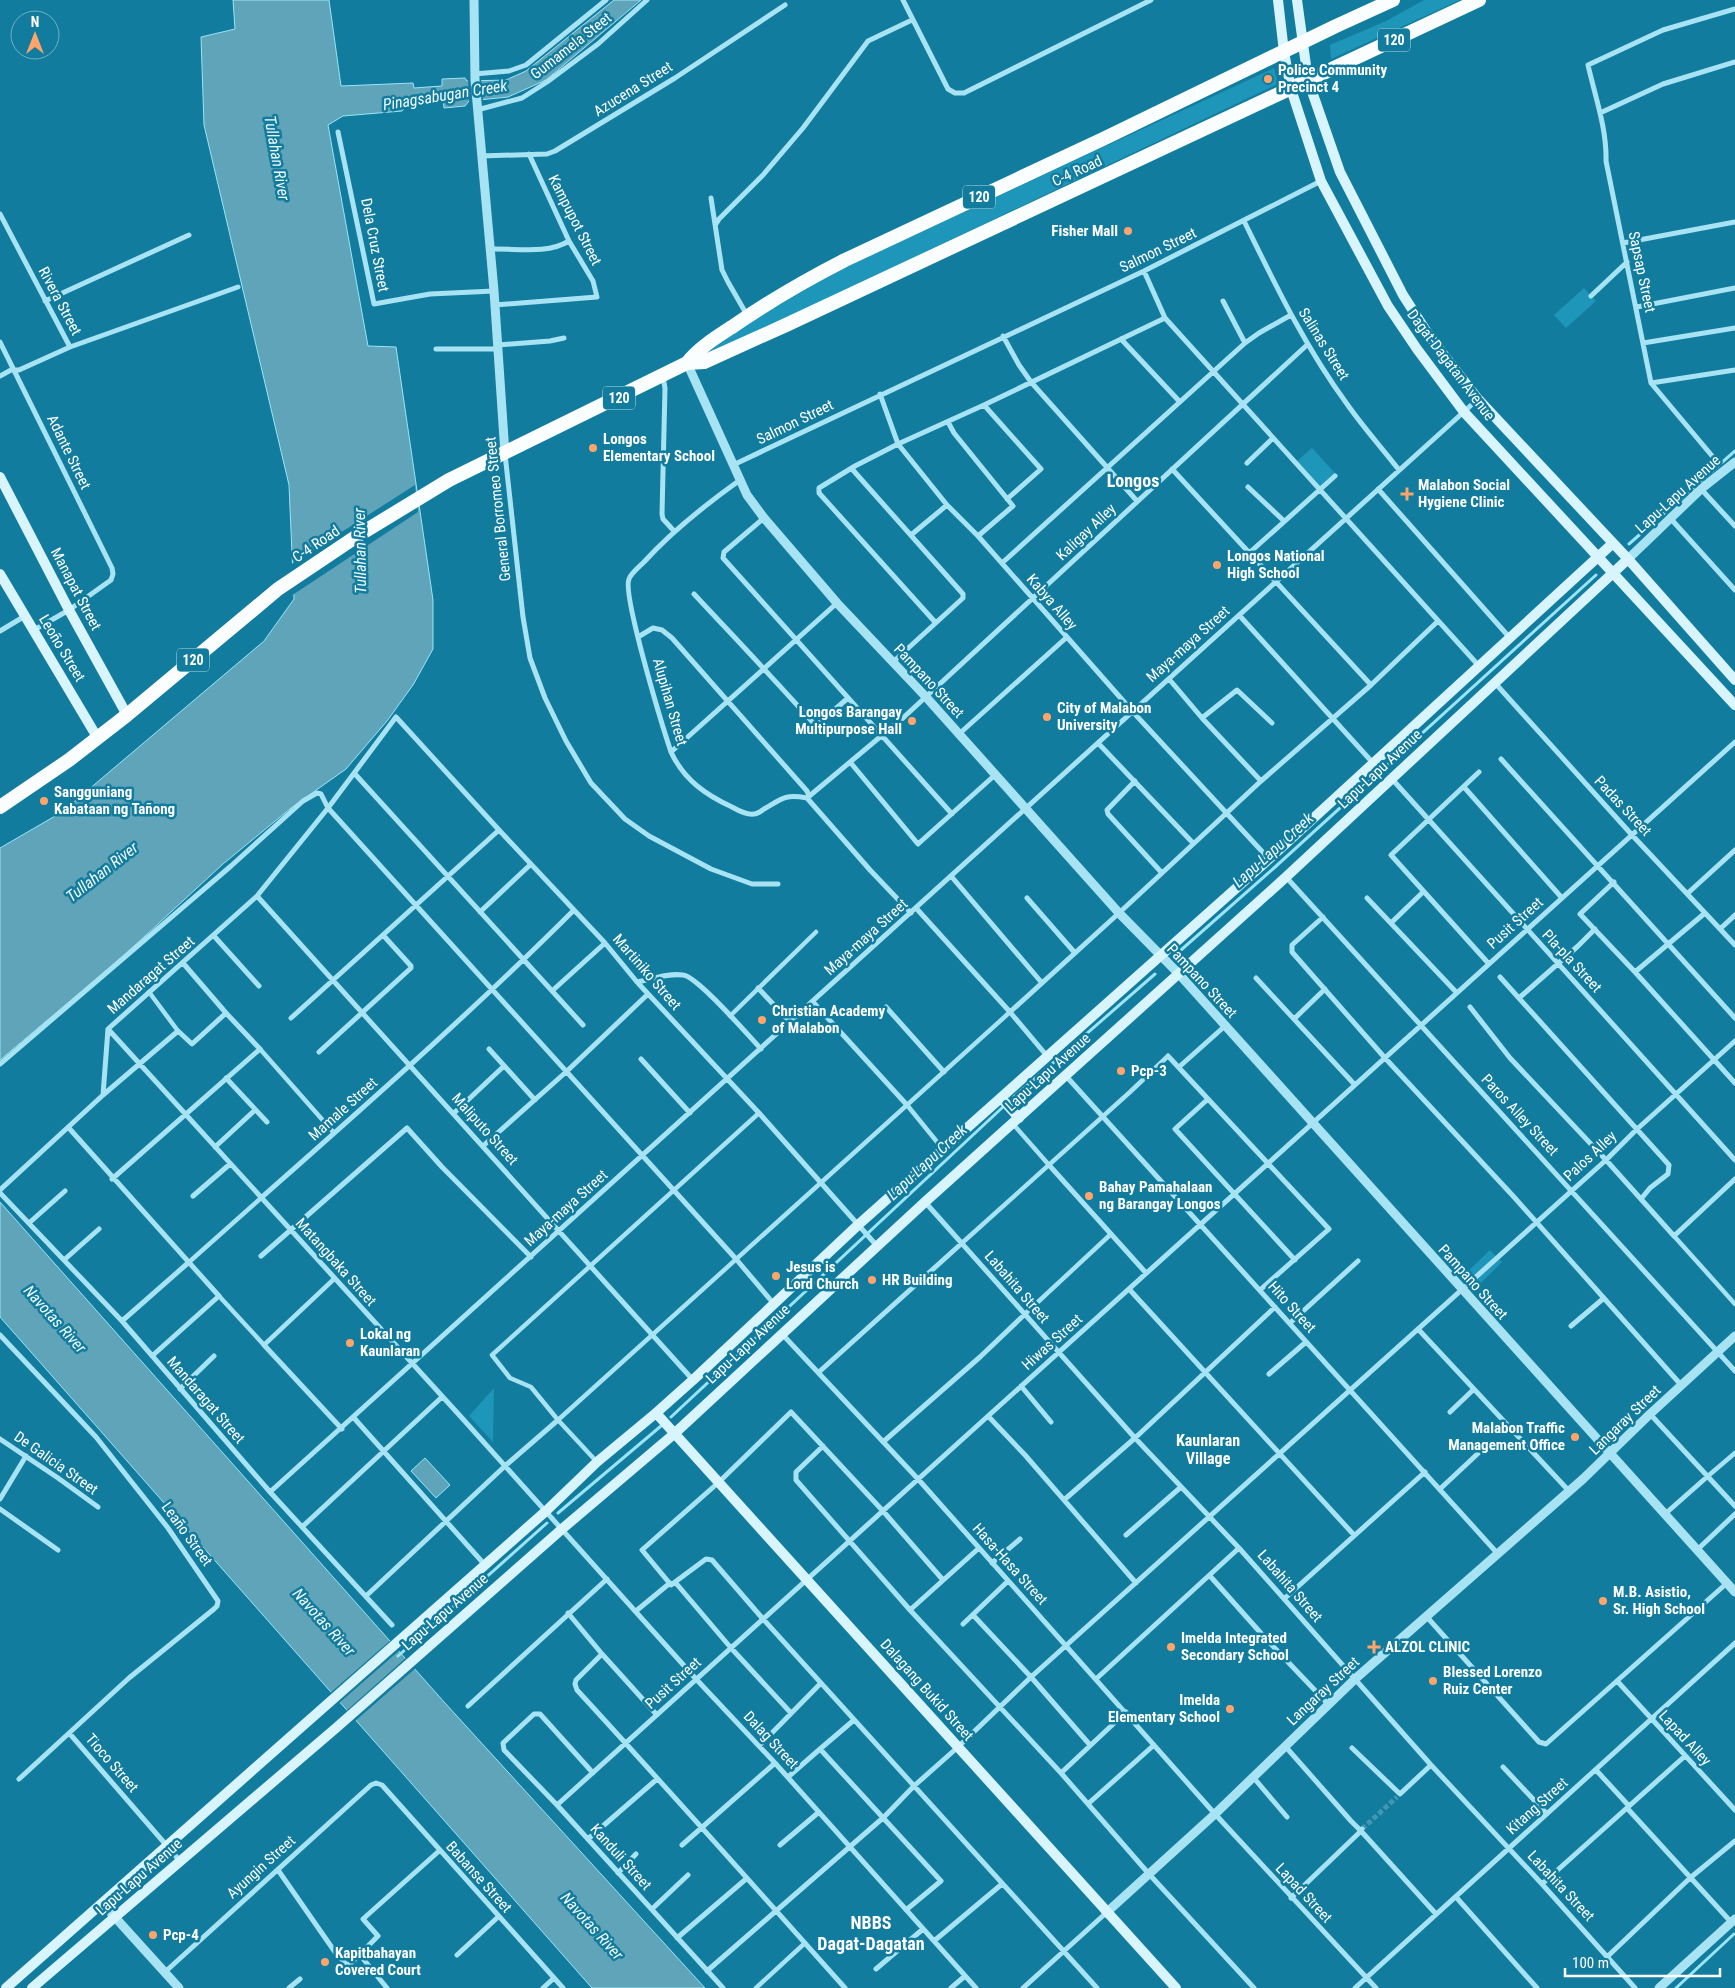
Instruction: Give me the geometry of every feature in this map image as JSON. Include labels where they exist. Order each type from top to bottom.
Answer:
[{"type":"highway","name":"C-4 Road","points":[[687,364],[696,352],[747,316],[803,282],[845,260],[1393,0]]},
{"type":"highway","name":"C-4 Road","points":[[0,807],[44,778],[127,715],[278,588],[416,498],[449,480],[506,454],[687,364],[704,362],[768,333],[1479,0]]},
{"type":"main road","name":"Dagat-Dagatan Avenue","points":[[1278,0],[1284,52],[1291,89],[1321,181],[1388,306],[1416,349],[1464,412],[1735,705]]},
{"type":"main road","name":"Dagat-Dagatan Avenue","points":[[1297,0],[1308,80],[1340,172],[1403,295],[1430,337],[1478,399],[1628,559],[1735,680]]},
{"type":"main road","name":"Manapat Street","points":[[0,477],[69,610],[127,715]]},
{"type":"main road","name":"Lapu-Lapu Avenue","points":[[6,1988],[168,1847],[546,1511],[597,1462],[693,1380],[858,1226],[1269,859],[1612,544]]},
{"type":"main road","name":"Lapu-Lapu Avenue","points":[[32,1988],[340,1725],[562,1529],[674,1434],[782,1334],[871,1239],[925,1202],[1016,1121],[1392,779],[1628,559]]},
{"type":"main road","name":"Leoño Street","points":[[0,574],[97,737]]},
{"type":"main road","points":[[1001,1098],[1016,1121]]},
{"type":"main road","name":"Dalagang Bukid Street","points":[[656,1413],[1176,1988]]},
{"type":"street","name":"General Borromeo Street","points":[[474,0],[474,78],[494,291],[506,454],[521,598],[530,658],[545,698],[566,742],[591,783],[625,819],[649,836],[711,869],[752,884],[778,884]]},
{"type":"street","points":[[474,78],[526,65],[606,0]]},
{"type":"street","name":"Gumamela Steet","points":[[477,110],[522,98],[547,82],[598,44],[647,0]]},
{"type":"street","points":[[903,0],[948,88],[955,93],[964,93],[1151,0]]},
{"type":"street","name":"Azucena Street","points":[[481,156],[547,154],[555,151],[675,78],[784,5]]},
{"type":"street","name":"Sapsap Street","points":[[1718,463],[1651,383],[1606,161],[1606,144],[1600,113],[1588,65],[1663,30],[1735,9]]},
{"type":"street","points":[[716,224],[763,175],[804,128],[868,40],[912,20]]},
{"type":"street","points":[[1600,113],[1663,84],[1735,62]]},
{"type":"street","name":"Dela Cruz Street","points":[[338,132],[374,304],[430,294],[494,291]]},
{"type":"street","name":"Kampupot Street","points":[[495,305],[597,297],[593,281],[569,241],[529,154]]},
{"type":"street","name":"Salmon Street","points":[[733,465],[1144,271],[1321,181]]},
{"type":"street","points":[[712,198],[722,270],[747,316]]},
{"type":"street","name":"Rivera Street","points":[[0,214],[70,347],[19,370],[12,370],[0,376]]},
{"type":"street","name":"Salinas Street","points":[[1244,220],[1291,316],[1308,344],[1347,404],[1400,470]]},
{"type":"street","points":[[1623,243],[1735,222]]},
{"type":"street","points":[[45,301],[189,235]]},
{"type":"street","points":[[490,249],[546,250],[560,247],[569,241]]},
{"type":"street","points":[[1591,296],[1627,262]]},
{"type":"street","points":[[1144,271],[1165,318],[1479,666]]},
{"type":"street","points":[[70,347],[238,287]]},
{"type":"street","points":[[1637,307],[1735,288]]},
{"type":"street","points":[[1223,300],[1244,343]]},
{"type":"street","points":[[1002,563],[1244,343],[1259,332],[1291,316]]},
{"type":"street","points":[[935,622],[819,492],[819,488],[855,466],[898,444],[1165,318]]},
{"type":"street","points":[[1643,343],[1735,328]]},
{"type":"street","points":[[1003,336],[1031,382],[1138,502]]},
{"type":"street","points":[[436,349],[498,347],[564,338]]},
{"type":"street","points":[[1121,339],[1180,402]]},
{"type":"street","name":"Adante Street","points":[[0,342],[113,574],[111,580],[69,610]]},
{"type":"street","name":"Kaligay Alley","points":[[808,797],[904,717],[1308,344]]},
{"type":"street","name":"Pampano Street","points":[[687,364],[747,495],[764,518],[838,603],[926,697],[1119,913],[1178,973],[1735,1592]]},
{"type":"street","points":[[1651,383],[1735,370]]},
{"type":"street","points":[[663,376],[665,388],[662,514],[674,531]]},
{"type":"street","name":"Kabya Alley","points":[[880,394],[898,444],[947,505],[978,536],[1133,712],[1269,859]]},
{"type":"street","name":"Maya-maya Street","points":[[270,1492],[342,1429],[1478,399]]},
{"type":"street","points":[[984,405],[1041,469],[1008,499]]},
{"type":"street","points":[[948,422],[954,433],[1013,506],[978,536]]},
{"type":"street","points":[[1247,463],[1273,438]]},
{"type":"street","name":"Lapu-Lapu Avenue","points":[[1628,559],[1701,489],[1735,462]]},
{"type":"street","points":[[852,469],[963,594],[963,598],[893,662]]},
{"type":"street","points":[[1172,470],[1248,554],[1371,684]]},
{"type":"street","points":[[1248,554],[1335,476]]},
{"type":"street","name":"Alupihan Street","points":[[740,480],[674,531],[629,579],[628,592],[638,637],[671,752],[676,764],[686,777],[711,797],[745,813],[755,814],[784,797],[792,795],[808,797]]},
{"type":"street","points":[[1248,487],[1284,521]]},
{"type":"street","points":[[1378,489],[1510,638]]},
{"type":"street","points":[[1701,489],[1735,526]]},
{"type":"street","points":[[911,535],[947,505]]},
{"type":"street","points":[[764,518],[730,545],[722,555],[724,561],[882,734],[952,814]]},
{"type":"street","points":[[1671,519],[1735,590]]},
{"type":"street","points":[[694,594],[764,667],[816,726],[848,698]]},
{"type":"street","points":[[671,752],[764,667],[838,603]]},
{"type":"street","points":[[34,630],[69,610]]},
{"type":"street","points":[[1239,615],[1334,717],[1373,763]]},
{"type":"street","points":[[0,631],[25,616]]},
{"type":"street","points":[[366,1596],[505,1466],[1076,953],[1225,813],[1371,684],[1438,621]]},
{"type":"street","points":[[638,637],[653,628],[662,630],[672,638],[807,790],[808,797],[870,870],[911,913]]},
{"type":"street","points":[[959,734],[1067,637]]},
{"type":"street","points":[[1169,678],[1202,718],[1261,781]]},
{"type":"street","name":"Padas Street","points":[[1494,683],[1735,945]]},
{"type":"street","points":[[1202,718],[1237,690],[1272,723]]},
{"type":"street","name":"Mandaragat Street","points":[[392,1625],[270,1492],[122,1321],[0,1192],[103,1095],[108,1029],[257,896],[355,774],[396,717]]},
{"type":"street","name":"Martiniko Street","points":[[396,717],[606,943],[637,982],[759,1113],[871,1239]]},
{"type":"street","name":"Pusit Street","points":[[1313,1123],[1735,742]]},
{"type":"street","points":[[1098,743],[1193,843]]},
{"type":"street","points":[[1501,759],[1735,1018]]},
{"type":"street","points":[[850,762],[918,844],[995,775]]},
{"type":"street","points":[[1478,772],[1391,855],[1489,964]]},
{"type":"street","points":[[355,774],[583,1024]]},
{"type":"street","name":"Pla-pla Street","points":[[1392,779],[1735,1160]]},
{"type":"street","points":[[1135,781],[1107,810],[1108,814],[1162,873]]},
{"type":"street","points":[[1464,787],[1562,898]]},
{"type":"street","name":"Mandaragat Street","points":[[0,1064],[231,866],[303,800],[318,793],[321,794],[328,808]]},
{"type":"street","points":[[328,808],[736,1259],[774,1304]]},
{"type":"street","points":[[291,1018],[499,830]]},
{"type":"street","points":[[1688,893],[1735,850]]},
{"type":"street","points":[[480,912],[531,864]]},
{"type":"street","points":[[951,876],[1042,983]]},
{"type":"street","name":"Paros Alley Street","points":[[1286,876],[1420,1026],[1735,1371]]},
{"type":"street","points":[[1614,882],[1580,914],[1735,1083]]},
{"type":"street","points":[[1391,923],[1423,892]]},
{"type":"street","name":"Maliputo Street","points":[[257,896],[693,1380]]},
{"type":"street","points":[[1027,898],[1076,953]]},
{"type":"street","points":[[1367,898],[1457,993]]},
{"type":"street","points":[[916,908],[1047,1056]]},
{"type":"street","name":"Mamale Street","points":[[122,1321],[411,1065],[524,960],[574,910]]},
{"type":"street","points":[[1635,972],[1705,913]]},
{"type":"street","points":[[1720,928],[1735,915]]},
{"type":"street","points":[[1323,917],[1295,942],[1291,949],[1385,1058],[1536,1222],[1682,1386]]},
{"type":"street","points":[[1519,998],[1595,929]]},
{"type":"street","points":[[730,1016],[816,932]]},
{"type":"street","points":[[319,1052],[412,967],[383,935]]},
{"type":"street","points":[[214,936],[259,986]]},
{"type":"street","points":[[552,991],[606,943]]},
{"type":"street","points":[[184,963],[226,1013],[334,1133]]},
{"type":"street","points":[[637,982],[677,975],[689,976],[761,1049]]},
{"type":"street","points":[[1500,976],[1670,1168],[1668,1174],[1650,1188],[1641,1199]]},
{"type":"street","points":[[1256,978],[1355,1085]]},
{"type":"street","points":[[758,988],[790,1022]]},
{"type":"street","points":[[1294,1019],[1325,989]]},
{"type":"street","points":[[149,992],[178,1031],[192,1044],[226,1013]]},
{"type":"street","points":[[483,1146],[566,1072],[648,994]]},
{"type":"street","points":[[813,1002],[907,1105],[944,1150]]},
{"type":"street","points":[[886,1007],[944,1072]]},
{"type":"street","points":[[1470,1007],[1510,1058],[1606,1160],[1735,1304]]},
{"type":"street","points":[[1179,1067],[1225,1026]]},
{"type":"street","name":"Matangbaka Street","points":[[108,1029],[546,1511]]},
{"type":"street","points":[[103,1095],[178,1031]]},
{"type":"street","name":"Palos Alley","points":[[707,1971],[850,1848],[999,1706],[1572,1191],[1735,1040]]},
{"type":"street","points":[[112,1178],[260,1049]]},
{"type":"street","points":[[489,1049],[535,1100]]},
{"type":"street","points":[[819,1372],[1168,1056],[1329,1229],[1260,1290]]},
{"type":"street","points":[[641,1059],[690,1113]]},
{"type":"street","points":[[454,1113],[504,1066]]},
{"type":"street","name":"Hito Street","points":[[1066,1076],[1498,1554]]},
{"type":"street","points":[[226,1078],[267,1122]]},
{"type":"street","points":[[1208,1099],[1175,1129],[1295,1260]]},
{"type":"street","points":[[215,1147],[255,1110]]},
{"type":"street","points":[[597,1462],[558,1420],[531,1387],[510,1378],[492,1355],[759,1113]]},
{"type":"street","points":[[1016,1121],[1049,1165],[1146,1273]]},
{"type":"street","name":"Hiwas Street","points":[[807,1579],[1313,1123]]},
{"type":"street","points":[[68,1127],[188,1263],[342,1429]]},
{"type":"street","points":[[261,1256],[407,1128],[442,1167],[531,1257]]},
{"type":"street","points":[[193,1196],[230,1164]]},
{"type":"street","points":[[1674,1236],[1735,1179]]},
{"type":"street","points":[[28,1223],[65,1191]]},
{"type":"street","name":"Labahita Street","points":[[925,1202],[1135,1438],[1239,1548],[1431,1764],[1608,1956],[1635,1988]]},
{"type":"street","points":[[64,1260],[98,1229]]},
{"type":"street","points":[[883,1442],[980,1357],[1111,1234]]},
{"type":"street","points":[[1290,1323],[1358,1261]]},
{"type":"street","points":[[264,1345],[334,1279]]},
{"type":"street","points":[[1129,1289],[1354,1535]]},
{"type":"street","points":[[152,1356],[219,1296]]},
{"type":"street","points":[[1571,1326],[1604,1298]]},
{"type":"street","points":[[1064,1500],[1205,1374],[1275,1306]]},
{"type":"street","points":[[1418,1329],[1569,1492]]},
{"type":"street","name":"Leaño Street","points":[[0,1334],[96,1438],[168,1528],[218,1601],[214,1609],[128,1678],[70,1734]]},
{"type":"street","name":"Hasa-Hasa Street","points":[[782,1334],[918,1480],[1215,1814]]},
{"type":"street","name":"Langaray Street","points":[[1022,1988],[1215,1814],[1355,1679],[1569,1492],[1735,1336]]},
{"type":"street","points":[[1269,1374],[1306,1342]]},
{"type":"street","points":[[180,1389],[214,1356]]},
{"type":"street","points":[[1021,1386],[1051,1422]]},
{"type":"street","points":[[1450,1412],[1474,1389]]},
{"type":"street","points":[[302,1527],[442,1397]]},
{"type":"street","points":[[790,1714],[643,1552],[643,1547],[719,1482],[789,1412],[883,1511],[944,1580]]},
{"type":"street","points":[[1650,1414],[1735,1506]]},
{"type":"street","points":[[988,1416],[1136,1583]]},
{"type":"street","points":[[354,1418],[485,1565]]},
{"type":"street","name":"De Galicia Street","points":[[0,1439],[98,1507]]},
{"type":"street","points":[[1440,1489],[1487,1445]]},
{"type":"street","points":[[822,1446],[796,1472],[796,1480],[910,1610],[1089,1803],[1149,1874],[1254,1988]]},
{"type":"street","points":[[1665,1514],[1735,1453]]},
{"type":"street","points":[[0,1499],[26,1456]]},
{"type":"street","points":[[1284,1599],[1425,1472]]},
{"type":"street","points":[[1126,1535],[1181,1486]]},
{"type":"street","points":[[0,1509],[58,1550]]},
{"type":"street","name":"Dalag Street","points":[[546,1511],[976,1988]]},
{"type":"street","points":[[1697,1550],[1735,1514]]},
{"type":"street","points":[[992,1563],[1020,1539]]},
{"type":"street","points":[[910,1610],[979,1548]]},
{"type":"street","points":[[1096,1678],[1239,1548]]},
{"type":"street","points":[[636,1611],[672,1582],[706,1559],[710,1559],[1097,1988]]},
{"type":"street","points":[[1210,1576],[1328,1704]]},
{"type":"street","points":[[468,1706],[568,1613],[608,1579]]},
{"type":"street","name":"Pusit Street","points":[[557,1805],[807,1579]]},
{"type":"street","points":[[963,1624],[1008,1581]]},
{"type":"street","points":[[1426,1616],[1541,1744],[1549,1742],[1727,1583]]},
{"type":"street","points":[[568,1613],[656,1715]]},
{"type":"street","points":[[973,1615],[1031,1677],[1090,1745]]},
{"type":"street","name":"Kitang Street","points":[[1355,1988],[1735,1643]]},
{"type":"street","points":[[602,1654],[578,1677],[575,1684],[577,1690],[845,1988]]},
{"type":"street","name":"Lapad Alley","points":[[1618,1682],[1735,1810]]},
{"type":"street","points":[[759,1746],[821,1683]]},
{"type":"street","points":[[1061,1773],[1126,1712]]},
{"type":"street","name":"Kanduli Street","points":[[592,1773],[540,1714],[534,1714],[503,1743],[504,1750],[557,1805],[723,1988]]},
{"type":"street","points":[[788,1778],[854,1720]]},
{"type":"street","name":"Tioco Street","points":[[19,1779],[70,1734],[180,1861]]},
{"type":"street","points":[[1089,1803],[1154,1745]]},
{"type":"street","points":[[1285,1746],[1436,1914]]},
{"type":"street","points":[[1352,1748],[1398,1796],[1431,1764]]},
{"type":"street","points":[[820,1749],[941,1880],[906,1910]]},
{"type":"street","points":[[1542,1884],[1685,1756]]},
{"type":"street","points":[[682,1845],[775,1763]]},
{"type":"street","points":[[1503,1767],[1547,1814]]},
{"type":"street","points":[[1596,1770],[1690,1878],[1733,1920],[1659,1988]]},
{"type":"street","points":[[1253,1777],[1287,1817]]},
{"type":"street","points":[[588,1839],[657,1779]]},
{"type":"street","name":"Babanse Street","points":[[376,1784],[382,1785],[563,1988]]},
{"type":"street","name":"Ayungin Street","points":[[164,1972],[371,1785],[376,1784]]},
{"type":"street","points":[[780,1845],[818,1812]]},
{"type":"street","name":"Lapad Street","points":[[1215,1814],[1376,1988]]},
{"type":"street","points":[[1291,1898],[1361,1830]]},
{"type":"street","points":[[1608,1956],[1690,1878],[1735,1842]]},
{"type":"street","points":[[278,1870],[335,1952],[348,1966],[378,1936],[363,1918],[439,1851]]},
{"type":"street","points":[[618,1873],[636,1854]]},
{"type":"street","points":[[652,1909],[688,1875]]},
{"type":"street","points":[[677,1938],[746,1879]]},
{"type":"street","points":[[934,1941],[1002,1884]]},
{"type":"street","points":[[1456,1897],[1537,1988]]},
{"type":"street","points":[[103,1904],[179,1988]]},
{"type":"street","points":[[457,1955],[498,1917]]},
{"type":"street","points":[[876,1969],[923,1928]]},
{"type":"street","points":[[756,1988],[805,1943]]},
{"type":"street","points":[[360,1955],[387,1988]]},
{"type":"street","points":[[951,1988],[965,1976]]},
{"type":"street","points":[[543,1988],[554,1978]]},
{"type":"street","points":[[289,1988],[300,1979]]},
{"type":"shaded area","points":[[1424,0],[1460,0],[1331,59],[1330,45],[1386,21]]},
{"type":"shaded area","points":[[1274,68],[1278,84],[702,358],[702,356],[760,316],[843,268]]},
{"type":"shaded area","points":[[1584,288],[1596,301],[1566,328],[1554,315]]},
{"type":"shaded area","points":[[1312,448],[1335,473],[1320,487],[1297,461]]},
{"type":"shaded area","points":[[1490,1250],[1502,1262],[1476,1288],[1463,1276]]},
{"type":"shaded area","points":[[494,1388],[493,1442],[469,1416]]},
{"type":"water","points":[[233,0],[329,0],[341,86],[413,83],[414,88],[442,86],[442,79],[465,78],[467,81],[506,80],[526,71],[614,0],[641,0],[546,80],[508,97],[469,101],[465,106],[444,108],[443,100],[407,105],[402,111],[343,116],[328,125],[368,346],[396,347],[433,600],[433,649],[413,685],[387,721],[346,769],[291,808],[223,864],[120,959],[0,1060],[0,848],[62,812],[264,641],[294,599],[289,485],[204,125],[201,37],[235,29]]},
{"type":"water","name":"Navotas River","points":[[0,1202],[445,1703],[705,1988],[592,1988],[0,1317]]},
{"type":"water","points":[[425,1458],[450,1485],[436,1498],[411,1471]]},
{"type":"pier","points":[[481,79],[483,101],[469,102],[468,80]]},
{"type":"pier","points":[[415,485],[418,512],[291,596],[290,565]]},
{"type":"pier","points":[[392,1639],[401,1649],[338,1704],[329,1694]]},
{"type":"pier","points":[[408,1656],[417,1667],[354,1722],[345,1712]]},
{"type":"waterway","points":[[1629,544],[1735,451]]},
{"type":"waterway","points":[[1181,950],[1274,868],[1596,575]]},
{"type":"waterway","name":"Lapu-Lapu Creek","points":[[1014,1097],[1155,974]]},
{"type":"waterway","points":[[671,1417],[1004,1106]]},
{"type":"waterway","points":[[558,1513],[661,1426]]},
{"type":"waterway","points":[[398,1656],[547,1523]]},
{"type":"waterway","points":[[1676,1988],[1734,1934]]},
{"type":"tunnel","points":[[1362,1829],[1397,1797]]},
{"type":"place","name":"Police Community Precinct 4","points":[[1268,79]]},
{"type":"place","name":"Fisher Mall","points":[[1128,231]]},
{"type":"place","name":"Longos Elementary School","points":[[593,448]]},
{"type":"place","name":"Malabon Social Hygiene Clinic","points":[[1407,494]]},
{"type":"place","name":"Longos National High School","points":[[1217,565]]},
{"type":"place","name":"City of Malabon University","points":[[1047,717]]},
{"type":"place","name":"Longos Barangay Multipurpose Hall","points":[[912,721]]},
{"type":"place","name":"Sangguniang Kabataan ng Tañong","points":[[44,801]]},
{"type":"place","name":"Christian Academy of Malabon","points":[[762,1020]]},
{"type":"place","name":"Pcp-3","points":[[1121,1071]]},
{"type":"place","name":"Bahay Pamahalaan ng Barangay Longos","points":[[1089,1196]]},
{"type":"place","name":"Jesus is Lord Church","points":[[776,1276]]},
{"type":"place","name":"HR Building","points":[[872,1280]]},
{"type":"place","name":"Lokal ng Kaunlaran","points":[[350,1343]]},
{"type":"place","name":"Malabon Traffic Management Office","points":[[1575,1437]]},
{"type":"place","name":"M.B. Asistio, Sr. High School","points":[[1603,1601]]},
{"type":"place","name":"Imelda Integrated Secondary School","points":[[1171,1647]]},
{"type":"place","name":"ALZOL CLINIC","points":[[1374,1647]]},
{"type":"place","name":"Blessed Lorenzo Ruiz Center","points":[[1433,1681]]},
{"type":"place","name":"Imelda Elementary School","points":[[1230,1709]]},
{"type":"place","name":"Pcp-4","points":[[153,1935]]},
{"type":"place","name":"Kapitbahayan Covered Court","points":[[325,1962]]},
{"type":"district","name":"Longos","points":[[1133,480]]},
{"type":"district","name":"Kaunlaran Village","points":[[1208,1449]]},
{"type":"district","name":"NBBS Dagat-Dagatan","points":[[871,1932]]},
{"type":"water label","name":"Pinagsabugan Creek","points":[[445,95]]},
{"type":"water label","name":"Tullahan River","points":[[277,158]]},
{"type":"water label","name":"Tullahan River","points":[[360,551]]},
{"type":"water label","name":"Tullahan River","points":[[102,872]]}]
